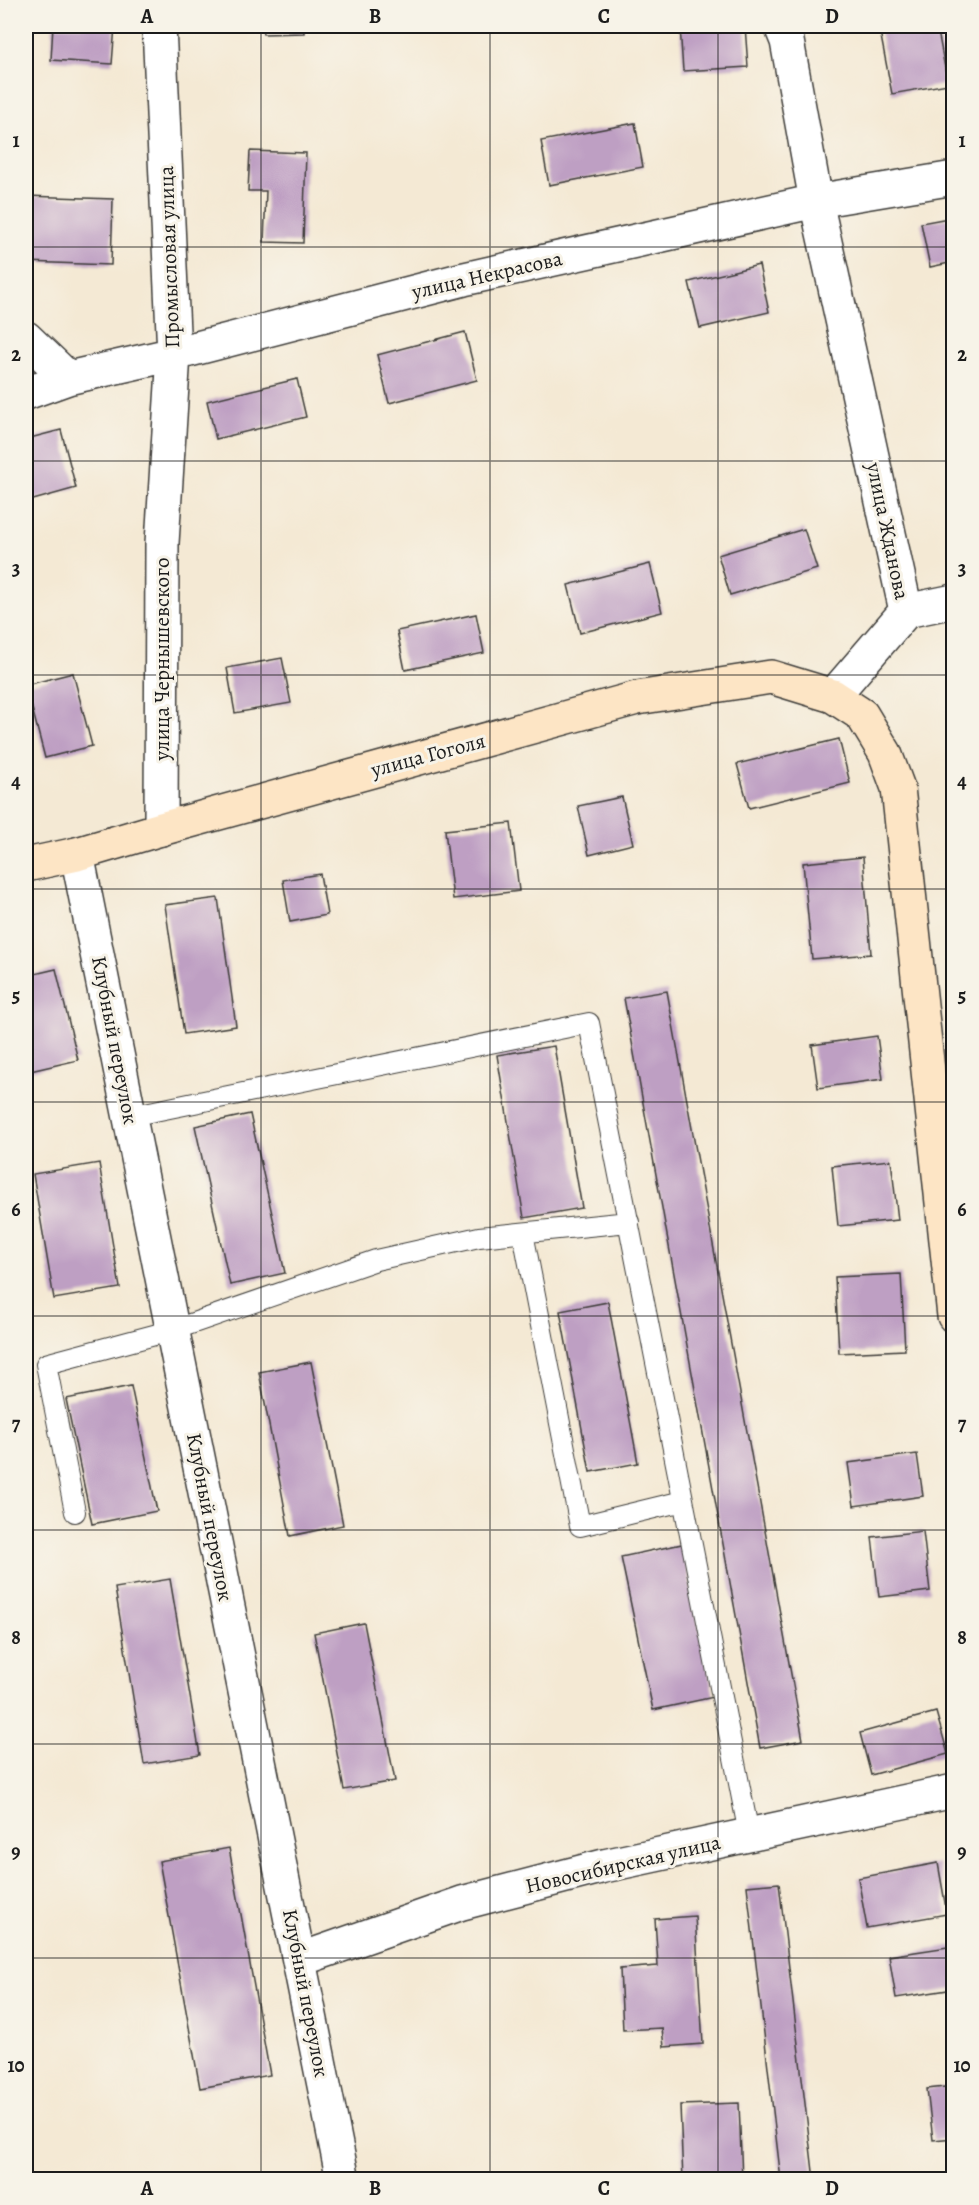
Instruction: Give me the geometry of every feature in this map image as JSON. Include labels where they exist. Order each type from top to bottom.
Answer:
[{"type":"main road","name":"улица Гоголя","points":[[26,866],[77,854],[637,698],[771,677],[833,696]]},
{"type":"main road","points":[[833,696],[862,715],[885,753],[898,788],[954,1316]]},
{"type":"street","name":"Промысловая улица","points":[[159,26],[174,354],[165,489]]},
{"type":"street","name":"улица Жданова","points":[[781,26],[787,41],[816,201],[906,611],[833,696]]},
{"type":"street","name":"улица Некрасова","points":[[26,393],[69,378],[174,354],[464,279],[816,201],[954,178]]},
{"type":"street","points":[[26,338],[69,378]]},
{"type":"street","name":"улица Чернышевского","points":[[161,829],[162,555],[165,489]]},
{"type":"street","points":[[906,611],[954,601]]},
{"type":"street","name":"Клубный переулок","points":[[77,854],[343,2180]]},
{"type":"street","name":"Новосибирская улица","points":[[299,1960],[462,1903],[604,1866],[954,1791]]},
{"type":"lane","points":[[130,1116],[589,1023],[749,1834]]},
{"type":"lane","points":[[75,1512],[46,1364],[172,1330],[376,1260],[479,1237],[629,1222]]},
{"type":"lane","points":[[523,1233],[580,1526],[683,1501]]},
{"type":"building","points":[[53,26],[115,26],[112,64],[51,60]]},
{"type":"building","points":[[262,26],[304,26],[304,33],[263,34]]},
{"type":"building","points":[[680,26],[745,26],[748,67],[683,71]]},
{"type":"building","points":[[879,26],[937,26],[948,84],[892,94]]},
{"type":"building","points":[[635,123],[643,167],[549,185],[541,141]]},
{"type":"building","points":[[250,151],[306,153],[303,243],[264,242],[266,191],[248,191]]},
{"type":"building","points":[[26,196],[113,199],[111,265],[26,262]]},
{"type":"building","points":[[954,217],[954,262],[930,267],[921,223]]},
{"type":"building","points":[[759,265],[769,312],[700,328],[689,282]]},
{"type":"building","points":[[465,332],[477,380],[389,403],[377,355]]},
{"type":"building","points":[[297,379],[306,417],[216,439],[207,401]]},
{"type":"building","points":[[61,430],[76,488],[26,502],[26,439]]},
{"type":"building","points":[[804,529],[817,569],[730,595],[718,555]]},
{"type":"building","points":[[650,564],[662,612],[580,633],[568,585]]},
{"type":"building","points":[[476,614],[484,653],[405,670],[397,631]]},
{"type":"building","points":[[282,658],[291,703],[235,713],[227,668]]},
{"type":"building","points":[[73,673],[92,746],[45,758],[26,685]]},
{"type":"building","points":[[839,739],[850,783],[749,808],[737,764]]},
{"type":"building","points":[[622,797],[633,844],[589,855],[578,806]]},
{"type":"building","points":[[511,823],[519,891],[453,899],[445,830]]},
{"type":"building","points":[[863,857],[871,954],[812,959],[803,863]]},
{"type":"building","points":[[320,874],[327,915],[290,922],[283,880]]},
{"type":"building","points":[[218,898],[236,1026],[184,1034],[165,905]]},
{"type":"building","points":[[56,969],[78,1060],[26,1072],[26,976]]},
{"type":"building","points":[[667,991],[803,1740],[760,1748],[624,998]]},
{"type":"building","points":[[877,1036],[883,1079],[818,1088],[812,1045]]},
{"type":"building","points":[[554,1046],[582,1208],[524,1218],[497,1055]]},
{"type":"building","points":[[250,1114],[285,1273],[230,1285],[195,1126]]},
{"type":"building","points":[[891,1160],[898,1220],[838,1226],[832,1166]]},
{"type":"building","points":[[99,1163],[120,1288],[54,1299],[33,1174]]},
{"type":"building","points":[[901,1274],[905,1350],[839,1353],[835,1277]]},
{"type":"building","points":[[608,1302],[638,1463],[590,1472],[560,1311]]},
{"type":"building","points":[[311,1362],[343,1525],[290,1536],[259,1372]]},
{"type":"building","points":[[131,1386],[157,1511],[92,1524],[66,1399]]},
{"type":"building","points":[[917,1454],[923,1496],[854,1506],[848,1463]]},
{"type":"building","points":[[923,1531],[930,1591],[879,1597],[872,1537]]},
{"type":"building","points":[[682,1544],[714,1697],[653,1710],[621,1557]]},
{"type":"building","points":[[170,1579],[200,1755],[144,1764],[115,1588]]},
{"type":"building","points":[[364,1623],[395,1781],[344,1790],[314,1633]]},
{"type":"building","points":[[936,1712],[948,1754],[871,1775],[860,1733]]},
{"type":"building","points":[[229,1848],[270,2075],[200,2088],[159,1861]]},
{"type":"building","points":[[938,1863],[947,1914],[867,1928],[858,1878]]},
{"type":"building","points":[[779,1883],[814,2180],[781,2180],[747,1886]]},
{"type":"building","points":[[695,1916],[703,2044],[664,2047],[662,2028],[623,2030],[620,1969],[658,1966],[655,1919]]},
{"type":"building","points":[[954,1946],[954,1989],[896,1998],[889,1956]]},
{"type":"building","points":[[954,2086],[954,2138],[933,2140],[927,2089]]},
{"type":"building","points":[[739,2103],[742,2180],[683,2180],[680,2105]]}]
